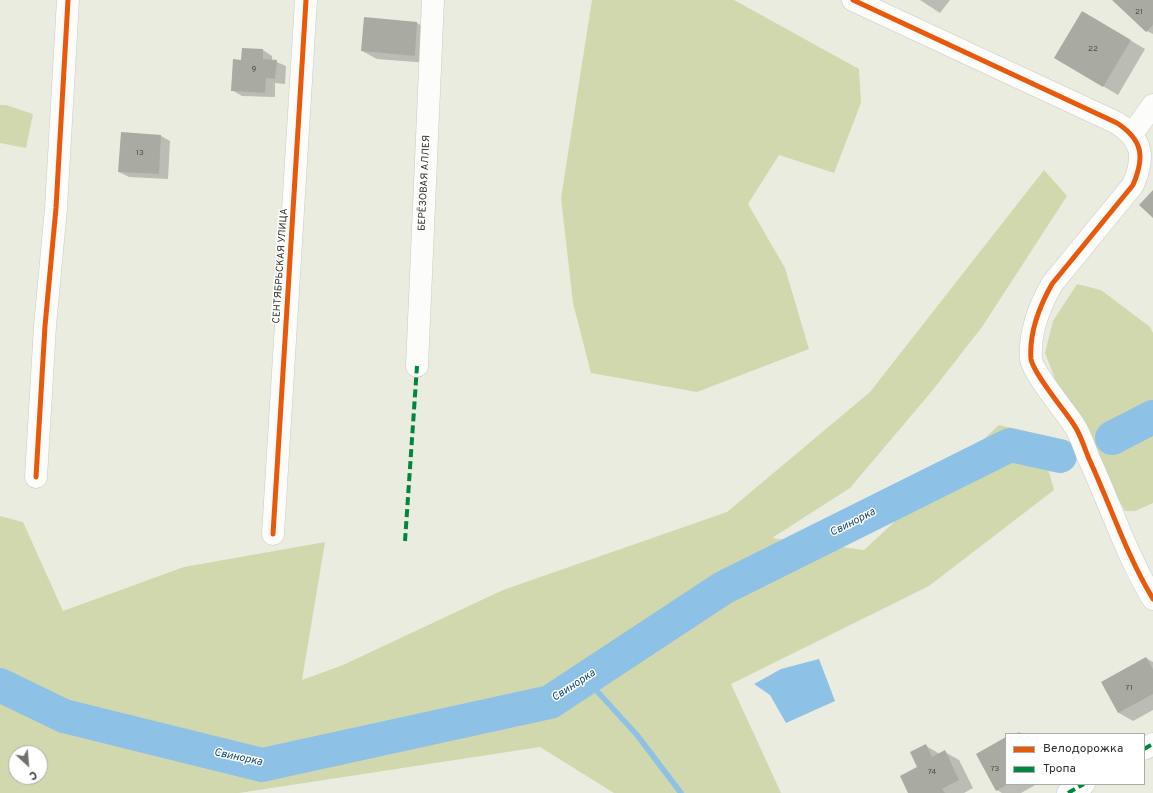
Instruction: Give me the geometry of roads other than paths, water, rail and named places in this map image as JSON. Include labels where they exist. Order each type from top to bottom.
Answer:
[{"type":"street","points":[[36,477],[45,326],[56,208],[68,0]]},
{"type":"street","name":"СЕНТЯБРЬСКАЯ УЛИЦА","points":[[273,534],[306,0]]},
{"type":"street","name":"БЕРЁЗОВАЯ АЛЛЕЯ","points":[[417,366],[433,0]]},
{"type":"street","points":[[853,0],[1117,122],[1132,134],[1139,147],[1141,158],[1139,171],[1133,185],[1052,284],[1041,302],[1034,323],[1031,344],[1031,361],[1036,372],[1075,426],[1118,527],[1153,599]]},
{"type":"street","points":[[1132,134],[1153,105]]},
{"type":"street","points":[[1068,793],[1082,785]]},
{"type":"water","points":[[819,659],[835,701],[786,723],[770,695],[754,684],[781,669]]},
{"type":"waterway","name":"Свинорка","points":[[1112,438],[1153,417]]},
{"type":"waterway","name":"Свинорка","points":[[0,685],[64,716],[262,765],[550,702],[723,588],[1010,445],[1060,456]]},
{"type":"waterway","points":[[585,678],[637,735],[681,793]]}]
